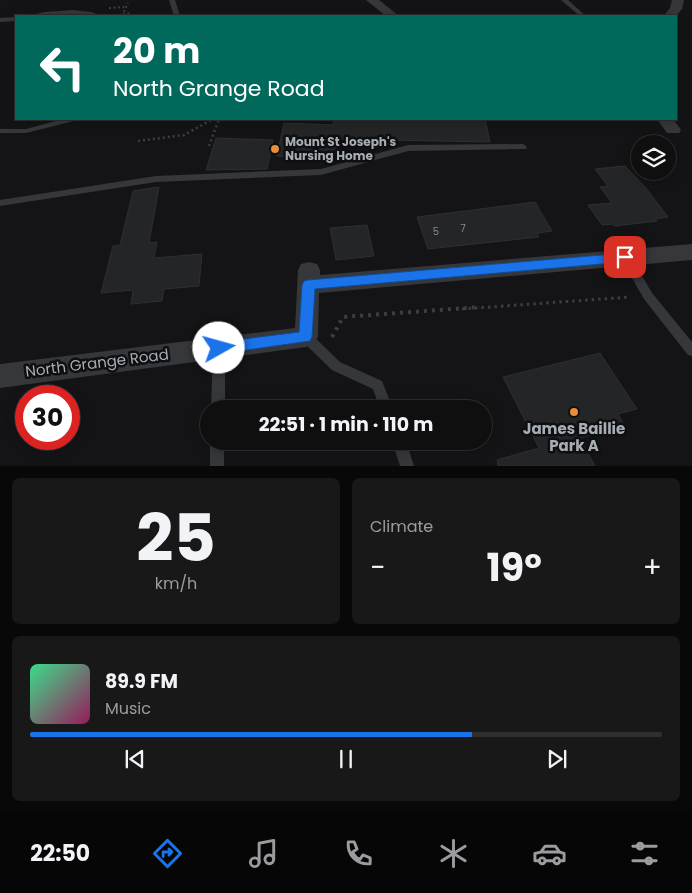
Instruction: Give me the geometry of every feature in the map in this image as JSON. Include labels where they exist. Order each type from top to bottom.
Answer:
[{"type":"street","points":[[372,0],[390,15]]},
{"type":"street","points":[[671,15],[676,9],[678,0]]},
{"type":"street","points":[[314,345],[309,278],[692,252]]},
{"type":"street","name":"North Grange Road","points":[[0,376],[219,348],[314,345]]},
{"type":"lane","points":[[172,0],[176,15]]},
{"type":"lane","points":[[564,0],[582,15]]},
{"type":"lane","points":[[35,15],[78,13],[92,15]]},
{"type":"lane","points":[[0,20],[15,19]]},
{"type":"lane","points":[[0,28],[9,20]]},
{"type":"lane","points":[[0,131],[26,131],[67,120]]},
{"type":"lane","points":[[0,203],[156,180],[321,172],[408,148],[523,147]]},
{"type":"lane","points":[[625,257],[648,296],[692,351]]},
{"type":"lane","points":[[314,345],[336,366],[378,385],[384,400]]},
{"type":"lane","points":[[218,400],[219,348]]},
{"type":"lane","points":[[217,450],[217,466]]},
{"type":"lane","points":[[402,450],[407,466]]},
{"type":"path","points":[[123,15],[128,3]]},
{"type":"path","points":[[123,15],[132,13]]},
{"type":"path","points":[[138,141],[184,135],[211,120]]},
{"type":"path","points":[[209,146],[219,120]]},
{"type":"path","points":[[314,345],[343,317],[648,296]]},
{"type":"building","name":"Mount St Joseph's Nursing Home","points":[[334,120],[485,120],[490,142],[338,139],[337,158],[277,156],[284,123],[333,125]]},
{"type":"building","points":[[216,138],[273,140],[267,169],[206,170]]},
{"type":"building","points":[[625,166],[631,172],[631,180],[638,180],[668,217],[655,219],[657,221],[615,226],[613,224],[602,225],[588,205],[612,203],[600,187],[608,186],[595,169]]},
{"type":"building","points":[[159,187],[149,243],[157,242],[154,258],[202,254],[199,286],[164,289],[162,301],[131,304],[133,290],[101,293],[113,246],[120,245],[133,191]]},
{"type":"building","points":[[535,202],[552,231],[537,233],[539,237],[428,249],[417,217]]},
{"type":"building","points":[[367,225],[374,256],[336,260],[330,228]]},
{"type":"building","name":"James Baillie Park A","points":[[600,353],[637,409],[618,414],[624,425],[580,438],[595,466],[498,466],[497,460],[539,448],[503,377]]},
{"type":"place","name":"Mount St Joseph's Nursing Home","points":[[275,149]]},
{"type":"place","name":"James Baillie Park A","points":[[574,412]]},
{"type":"route","points":[[219,348],[306,337],[308,285],[625,257]]}]
